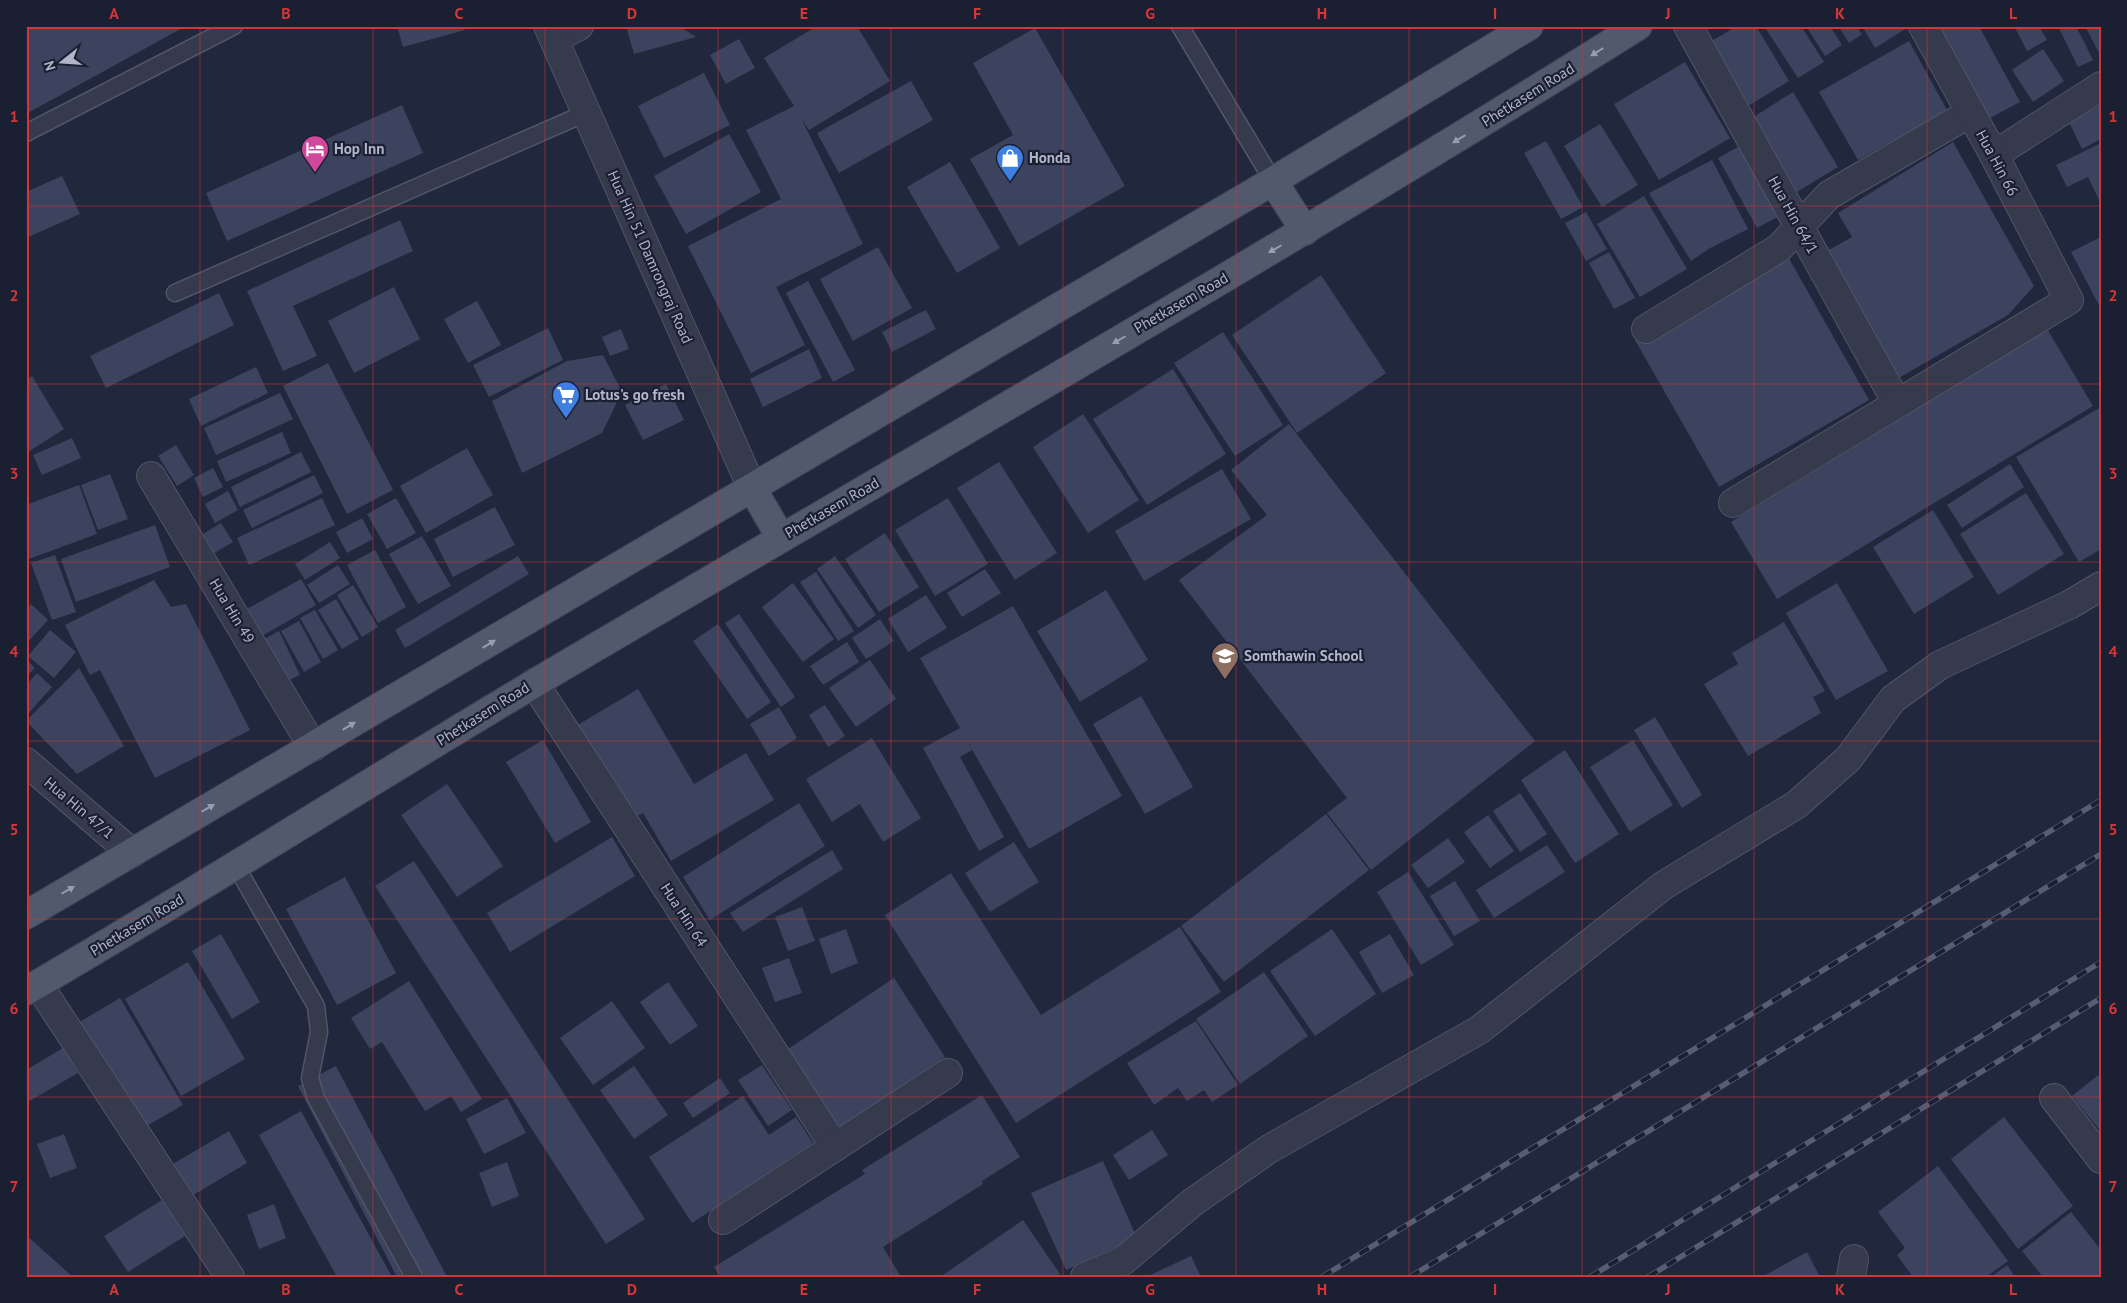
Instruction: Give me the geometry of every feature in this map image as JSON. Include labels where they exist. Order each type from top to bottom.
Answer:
[{"type":"main road","points":[[26,915],[1273,182],[1529,26]]},
{"type":"main road","name":"Phetkasem Road","points":[[32,988],[236,866],[534,683],[1305,231],[1460,138],[1638,26]]},
{"type":"main road","points":[[1273,182],[1305,231]]},
{"type":"main road","points":[[752,488],[781,538]]},
{"type":"street","points":[[551,33],[579,26]]},
{"type":"street","name":"Hua Hin 64/1","points":[[1688,26],[1897,403]]},
{"type":"street","name":"Hua Hin 66","points":[[1897,403],[2069,300],[1994,155],[1923,26]]},
{"type":"street","name":"Hua Hin 51 Damrongraj Road","points":[[551,33],[752,488]]},
{"type":"street","points":[[1994,155],[2101,86]]},
{"type":"street","points":[[1646,329],[1779,248],[1829,195],[1970,113]]},
{"type":"street","points":[[1733,503],[1897,403]]},
{"type":"street","name":"Hua Hin 49","points":[[151,476],[313,747]]},
{"type":"street","points":[[1085,1277],[1122,1260],[1193,1202],[1269,1150],[1479,1030],[1664,885],[1796,805],[1848,759],[1893,699],[1940,665],[2070,605],[2101,586]]},
{"type":"street","name":"Hua Hin 64","points":[[534,683],[835,1147]]},
{"type":"street","name":"Hua Hin 47/1","points":[[26,762],[132,853]]},
{"type":"street","points":[[32,988],[230,1277]]},
{"type":"street","points":[[723,1220],[948,1073]]},
{"type":"street","points":[[2054,1098],[2101,1159]]},
{"type":"lane","points":[[26,133],[234,26]]},
{"type":"lane","points":[[1180,26],[1273,182]]},
{"type":"lane","points":[[175,293],[586,113]]},
{"type":"lane","points":[[236,866],[316,1006],[319,1032],[310,1078],[316,1098],[414,1277]]},
{"type":"building","points":[[26,26],[186,26],[26,114]]},
{"type":"building","points":[[397,26],[459,26],[465,30],[403,47]]},
{"type":"building","points":[[626,26],[679,26],[696,37],[634,54]]},
{"type":"building","points":[[817,26],[857,26],[890,81],[809,130],[801,118],[863,244],[776,287],[805,345],[751,373],[688,246],[781,199],[746,130],[794,106],[764,58]]},
{"type":"building","points":[[1737,26],[1756,26],[1789,81],[1748,106],[1710,42]]},
{"type":"building","points":[[1764,26],[1801,26],[1824,62],[1798,78]]},
{"type":"building","points":[[1806,26],[1830,26],[1842,45],[1825,56]]},
{"type":"building","points":[[1838,26],[1856,26],[1862,34],[1849,43]]},
{"type":"building","points":[[1862,26],[1910,26],[1875,48]]},
{"type":"building","points":[[1932,26],[1979,26],[2020,102],[1984,121]]},
{"type":"building","points":[[2014,26],[2039,26],[2047,40],[2027,51]]},
{"type":"building","points":[[2058,26],[2076,26],[2093,60],[2078,67]]},
{"type":"building","points":[[2085,26],[2101,26],[2101,57]]},
{"type":"building","points":[[1035,28],[1125,186],[1019,246],[970,159],[1013,135],[973,63]]},
{"type":"building","points":[[739,39],[755,68],[726,84],[710,55]]},
{"type":"building","points":[[1909,41],[1947,110],[1858,160],[1819,92]]},
{"type":"building","points":[[2043,49],[2064,81],[2033,102],[2012,70]]},
{"type":"building","points":[[1685,62],[1730,138],[1659,180],[1614,104]]},
{"type":"building","points":[[704,73],[730,125],[664,158],[638,106]]},
{"type":"building","points":[[911,81],[933,120],[839,173],[817,133]]},
{"type":"building","points":[[1793,92],[1838,167],[1797,192],[1752,118]]},
{"type":"building","points":[[2101,100],[2101,139],[2082,149],[2066,116]]},
{"type":"building","name":"Hop Inn","points":[[402,105],[423,153],[227,241],[206,193]]},
{"type":"building","points":[[1600,124],[1638,185],[1602,207],[1564,146]]},
{"type":"building","points":[[729,134],[761,192],[686,234],[654,176]]},
{"type":"building","points":[[1546,141],[1583,207],[1561,219],[1524,153]]},
{"type":"building","points":[[1953,142],[2034,286],[2008,315],[1897,379],[1825,252],[1852,237],[1838,213]]},
{"type":"building","points":[[1745,143],[1785,213],[1757,228],[1718,158]]},
{"type":"building","points":[[2101,143],[2101,204],[2088,177],[2067,187],[2056,165]]},
{"type":"building","points":[[1712,160],[1748,229],[1710,248],[1691,261],[1649,193]]},
{"type":"building","points":[[950,162],[1000,248],[957,273],[907,187]]},
{"type":"building","points":[[62,176],[80,214],[26,238],[26,192]]},
{"type":"building","points":[[1644,196],[1687,269],[1640,297],[1597,224]]},
{"type":"building","points":[[1586,212],[1607,249],[1586,261],[1565,223]]},
{"type":"building","points":[[400,220],[413,251],[293,306],[317,356],[283,371],[247,291]]},
{"type":"building","points":[[2101,237],[2101,309],[2071,252]]},
{"type":"building","points":[[878,247],[912,308],[853,341],[820,279]]},
{"type":"building","points":[[1609,252],[1635,298],[1614,309],[1589,263]]},
{"type":"building","points":[[1786,253],[1869,400],[1719,487],[1635,340]]},
{"type":"building","points":[[1321,275],[1386,373],[1297,433],[1232,335]]},
{"type":"building","points":[[808,281],[855,370],[833,382],[786,293]]},
{"type":"building","points":[[394,287],[420,339],[354,373],[328,321]]},
{"type":"building","points":[[219,293],[234,325],[106,388],[90,356]]},
{"type":"building","points":[[477,301],[501,345],[468,363],[444,319]]},
{"type":"building","points":[[926,310],[936,329],[892,352],[882,332]]},
{"type":"building","points":[[548,328],[563,360],[489,397],[473,365]]},
{"type":"building","points":[[621,329],[629,349],[610,356],[602,337]]},
{"type":"building","points":[[2047,329],[2093,406],[1777,599],[1731,522]]},
{"type":"building","points":[[1223,332],[1283,425],[1235,456],[1174,363]]},
{"type":"building","points":[[809,349],[822,378],[763,407],[750,379]]},
{"type":"building","points":[[603,355],[622,392],[602,433],[522,473],[492,401],[567,361]]},
{"type":"building","points":[[328,363],[393,490],[347,514],[283,386]]},
{"type":"building","points":[[256,367],[268,393],[201,426],[189,399]]},
{"type":"building","points":[[1173,369],[1226,454],[1147,505],[1093,419]]},
{"type":"building","points":[[32,376],[64,429],[28,452],[26,449],[26,379]]},
{"type":"building","points":[[666,384],[684,420],[643,440],[625,405]]},
{"type":"building","points":[[280,393],[293,419],[216,455],[204,428]]},
{"type":"building","points":[[2101,407],[2101,549],[2079,562],[2016,457]]},
{"type":"building","points":[[1083,414],[1139,500],[1088,533],[1033,447]]},
{"type":"building","points":[[1289,424],[1535,741],[1371,870],[1327,813],[1347,798],[1179,580],[1267,515],[1231,470]]},
{"type":"building","points":[[282,432],[291,453],[226,482],[217,461]]},
{"type":"building","points":[[72,438],[81,458],[42,475],[33,455]]},
{"type":"building","points":[[176,445],[194,475],[177,486],[158,456]]},
{"type":"building","points":[[467,448],[493,495],[426,533],[400,486]]},
{"type":"building","points":[[301,452],[311,472],[240,507],[231,487]]},
{"type":"building","points":[[999,462],[1057,553],[1015,580],[957,488]]},
{"type":"building","points":[[2010,464],[2024,487],[1962,528],[1947,505]]},
{"type":"building","points":[[213,468],[223,487],[203,497],[194,478]]},
{"type":"building","points":[[1222,469],[1251,519],[1144,581],[1115,531]]},
{"type":"building","points":[[110,474],[128,519],[98,530],[81,485]]},
{"type":"building","points":[[314,475],[323,493],[252,528],[243,510]]},
{"type":"building","points":[[79,485],[97,534],[26,560],[26,505]]},
{"type":"building","points":[[228,491],[238,510],[215,523],[205,504]]},
{"type":"building","points":[[2026,493],[2064,554],[1998,595],[1960,534]]},
{"type":"building","points":[[322,498],[335,525],[249,565],[237,538]]},
{"type":"building","points":[[396,498],[416,533],[387,549],[367,514]]},
{"type":"building","points":[[948,498],[988,564],[935,596],[895,530]]},
{"type":"building","points":[[495,507],[515,545],[453,577],[434,539]]},
{"type":"building","points":[[1933,510],[1974,577],[1914,614],[1873,547]]},
{"type":"building","points":[[362,518],[373,539],[347,553],[336,532]]},
{"type":"building","points":[[221,523],[233,542],[211,555],[200,536]]},
{"type":"building","points":[[155,525],[170,567],[76,602],[61,559]]},
{"type":"building","points":[[885,533],[919,587],[879,612],[845,559]]},
{"type":"building","points":[[422,536],[451,586],[418,604],[389,554]]},
{"type":"building","points":[[330,542],[340,558],[305,580],[295,564]]},
{"type":"building","points":[[375,550],[406,607],[378,623],[347,565]]},
{"type":"building","points":[[55,555],[76,612],[52,620],[31,563]]},
{"type":"building","points":[[518,556],[529,574],[405,648],[395,630]]},
{"type":"building","points":[[835,556],[876,615],[858,628],[817,569]]},
{"type":"building","points":[[338,565],[350,584],[319,603],[307,585]]},
{"type":"building","points":[[985,569],[1001,593],[962,617],[947,593]]},
{"type":"building","points":[[816,572],[854,631],[838,641],[800,582]]},
{"type":"building","points":[[301,579],[316,605],[262,636],[247,609]]},
{"type":"building","points":[[154,580],[171,607],[186,604],[250,730],[155,778],[100,670],[90,675],[65,625]]},
{"type":"building","points":[[793,583],[834,639],[803,662],[762,607]]},
{"type":"building","points":[[1837,583],[1888,671],[1836,700],[1786,613]]},
{"type":"building","points":[[353,585],[378,627],[362,637],[337,595]]},
{"type":"building","points":[[1106,590],[1148,660],[1080,702],[1037,631]]},
{"type":"building","points":[[926,595],[947,628],[908,652],[888,619]]},
{"type":"building","points":[[336,599],[359,639],[342,649],[318,610]]},
{"type":"building","points":[[31,604],[48,620],[26,644],[26,610]]},
{"type":"building","points":[[1013,606],[1122,796],[1029,849],[962,732],[972,750],[960,757],[1004,837],[979,851],[923,748],[960,728],[920,658]]},
{"type":"building","points":[[315,610],[338,650],[323,659],[300,618]]},
{"type":"building","points":[[739,614],[795,697],[781,707],[725,623]]},
{"type":"building","points":[[880,619],[894,641],[866,659],[852,638]]},
{"type":"building","points":[[299,621],[321,662],[304,672],[281,631]]},
{"type":"building","points":[[1784,622],[1825,691],[1813,697],[1821,713],[1748,756],[1704,684],[1738,664],[1732,653]]},
{"type":"building","points":[[718,624],[771,702],[747,719],[693,641]]},
{"type":"building","points":[[50,630],[76,652],[54,678],[28,656]]},
{"type":"building","points":[[279,631],[300,675],[285,682],[264,639]]},
{"type":"building","points":[[847,642],[859,662],[823,685],[810,666]]},
{"type":"building","points":[[26,659],[35,668],[26,677]]},
{"type":"building","points":[[870,660],[896,699],[856,727],[829,688]]},
{"type":"building","points":[[79,668],[124,746],[77,774],[26,721]]},
{"type":"building","points":[[37,673],[52,687],[26,716],[26,685]]},
{"type":"building","points":[[638,689],[694,784],[746,753],[774,800],[671,861],[643,813],[626,822],[571,729]]},
{"type":"building","points":[[1141,696],[1193,787],[1145,814],[1093,724]]},
{"type":"building","points":[[825,705],[845,736],[828,747],[809,715]]},
{"type":"building","points":[[779,707],[797,738],[769,756],[750,724]]},
{"type":"building","points":[[1655,717],[1702,795],[1682,808],[1634,730]]},
{"type":"building","points":[[872,738],[921,818],[883,842],[860,804],[832,822],[806,779]]},
{"type":"building","points":[[543,740],[591,822],[555,843],[506,762]]},
{"type":"building","points":[[1633,740],[1673,805],[1630,832],[1590,767]]},
{"type":"building","points":[[1565,750],[1619,834],[1575,863],[1521,780]]},
{"type":"building","points":[[447,784],[503,866],[457,897],[401,815]]},
{"type":"building","points":[[1520,793],[1547,834],[1520,852],[1493,811]]},
{"type":"building","points":[[799,803],[825,846],[710,920],[683,877]]},
{"type":"building","points":[[1326,814],[1369,870],[1224,982],[1181,926]]},
{"type":"building","points":[[1488,815],[1514,851],[1490,868],[1464,832]]},
{"type":"building","points":[[612,837],[635,876],[510,952],[487,913]]},
{"type":"building","points":[[1448,838],[1465,862],[1428,888],[1411,865]]},
{"type":"building","points":[[1014,842],[1039,882],[990,912],[965,873]]},
{"type":"building","points":[[1547,845],[1565,872],[1494,918],[1476,890]]},
{"type":"building","points":[[832,850],[843,869],[743,932],[730,913]]},
{"type":"building","points":[[414,861],[645,1219],[606,1244],[375,886]]},
{"type":"building","points":[[1408,872],[1454,945],[1421,965],[1377,892]]},
{"type":"building","points":[[951,873],[1041,1015],[1180,927],[1221,992],[1016,1123],[885,915]]},
{"type":"building","points":[[345,877],[396,973],[337,1005],[286,909]]},
{"type":"building","points":[[1455,881],[1480,921],[1454,936],[1430,896]]},
{"type":"building","points":[[802,907],[815,941],[788,951],[775,917]]},
{"type":"building","points":[[846,929],[858,963],[831,974],[819,939]]},
{"type":"building","points":[[1332,929],[1376,994],[1315,1036],[1270,971]]},
{"type":"building","points":[[221,934],[260,1002],[232,1019],[192,951]]},
{"type":"building","points":[[1390,934],[1414,975],[1382,993],[1359,952]]},
{"type":"building","points":[[789,958],[802,993],[775,1002],[762,968]]},
{"type":"building","points":[[188,962],[245,1059],[181,1096],[125,999]]},
{"type":"building","points":[[1264,972],[1308,1036],[1240,1084],[1196,1019]]},
{"type":"building","points":[[894,978],[945,1057],[840,1128],[788,1049]]},
{"type":"building","points":[[409,981],[482,1099],[461,1112],[451,1096],[425,1111],[382,1042],[370,1049],[351,1018]]},
{"type":"building","points":[[668,982],[698,1026],[670,1045],[640,1002]]},
{"type":"building","points":[[120,998],[183,1105],[124,1139],[61,1033]]},
{"type":"building","points":[[612,1001],[645,1048],[593,1085],[560,1038]]},
{"type":"building","points":[[1196,1021],[1238,1085],[1212,1102],[1204,1090],[1187,1101],[1178,1088],[1154,1105],[1127,1063]]},
{"type":"building","points":[[63,1048],[78,1073],[26,1103],[26,1070]]},
{"type":"building","points":[[762,1065],[792,1110],[768,1126],[738,1080]]},
{"type":"building","points":[[336,1066],[447,1277],[397,1277],[298,1086]]},
{"type":"building","points":[[634,1066],[668,1115],[634,1139],[600,1090]]},
{"type":"building","points":[[2101,1073],[2101,1132],[2072,1096]]},
{"type":"building","points":[[720,1078],[730,1093],[693,1118],[683,1103]]},
{"type":"building","points":[[982,1095],[1020,1157],[982,1181],[983,1184],[883,1247],[901,1277],[720,1277],[714,1267],[865,1174],[862,1170]]},
{"type":"building","points":[[743,1096],[769,1135],[796,1117],[813,1143],[692,1223],[649,1157]]},
{"type":"building","points":[[507,1098],[526,1133],[484,1154],[466,1119]]},
{"type":"building","points":[[301,1111],[392,1277],[337,1277],[259,1135]]},
{"type":"building","points":[[2004,1117],[2073,1206],[2018,1249],[1951,1159]]},
{"type":"building","points":[[1152,1130],[1168,1155],[1129,1180],[1113,1155]]},
{"type":"building","points":[[229,1131],[247,1163],[185,1200],[166,1168]]},
{"type":"building","points":[[64,1134],[77,1168],[50,1178],[37,1144]]},
{"type":"building","points":[[1103,1161],[1137,1238],[1066,1270],[1031,1193]]},
{"type":"building","points":[[507,1162],[519,1196],[492,1207],[479,1173]]},
{"type":"building","points":[[1938,1166],[2008,1261],[1986,1277],[1913,1277],[1897,1255],[1905,1248],[1878,1212]]},
{"type":"building","points":[[162,1200],[185,1236],[128,1272],[104,1236]]},
{"type":"building","points":[[274,1204],[286,1238],[259,1249],[247,1215]]},
{"type":"building","points":[[2071,1212],[2101,1250],[2101,1277],[2043,1277],[2022,1251]]},
{"type":"building","points":[[1023,1220],[1060,1274],[1056,1277],[940,1277]]},
{"type":"building","points":[[26,1235],[73,1277],[26,1277]]},
{"type":"building","points":[[1807,1252],[1820,1277],[1762,1277]]},
{"type":"building","points":[[1191,1256],[1201,1277],[1146,1277]]},
{"type":"building","points":[[2007,1265],[2015,1277],[1991,1277]]},
{"type":"railway","points":[[1322,1277],[2101,800]]},
{"type":"railway","points":[[1410,1277],[2101,854]]},
{"type":"railway","points":[[1590,1277],[2101,962]]},
{"type":"railway","points":[[1648,1277],[2101,998]]},
{"type":"place","name":"Hop Inn","points":[[315,173]]},
{"type":"place","name":"Honda","points":[[1010,182]]},
{"type":"place","name":"Lotus's go fresh","points":[[566,419]]},
{"type":"place","name":"Somthawin School","points":[[1225,680]]}]
